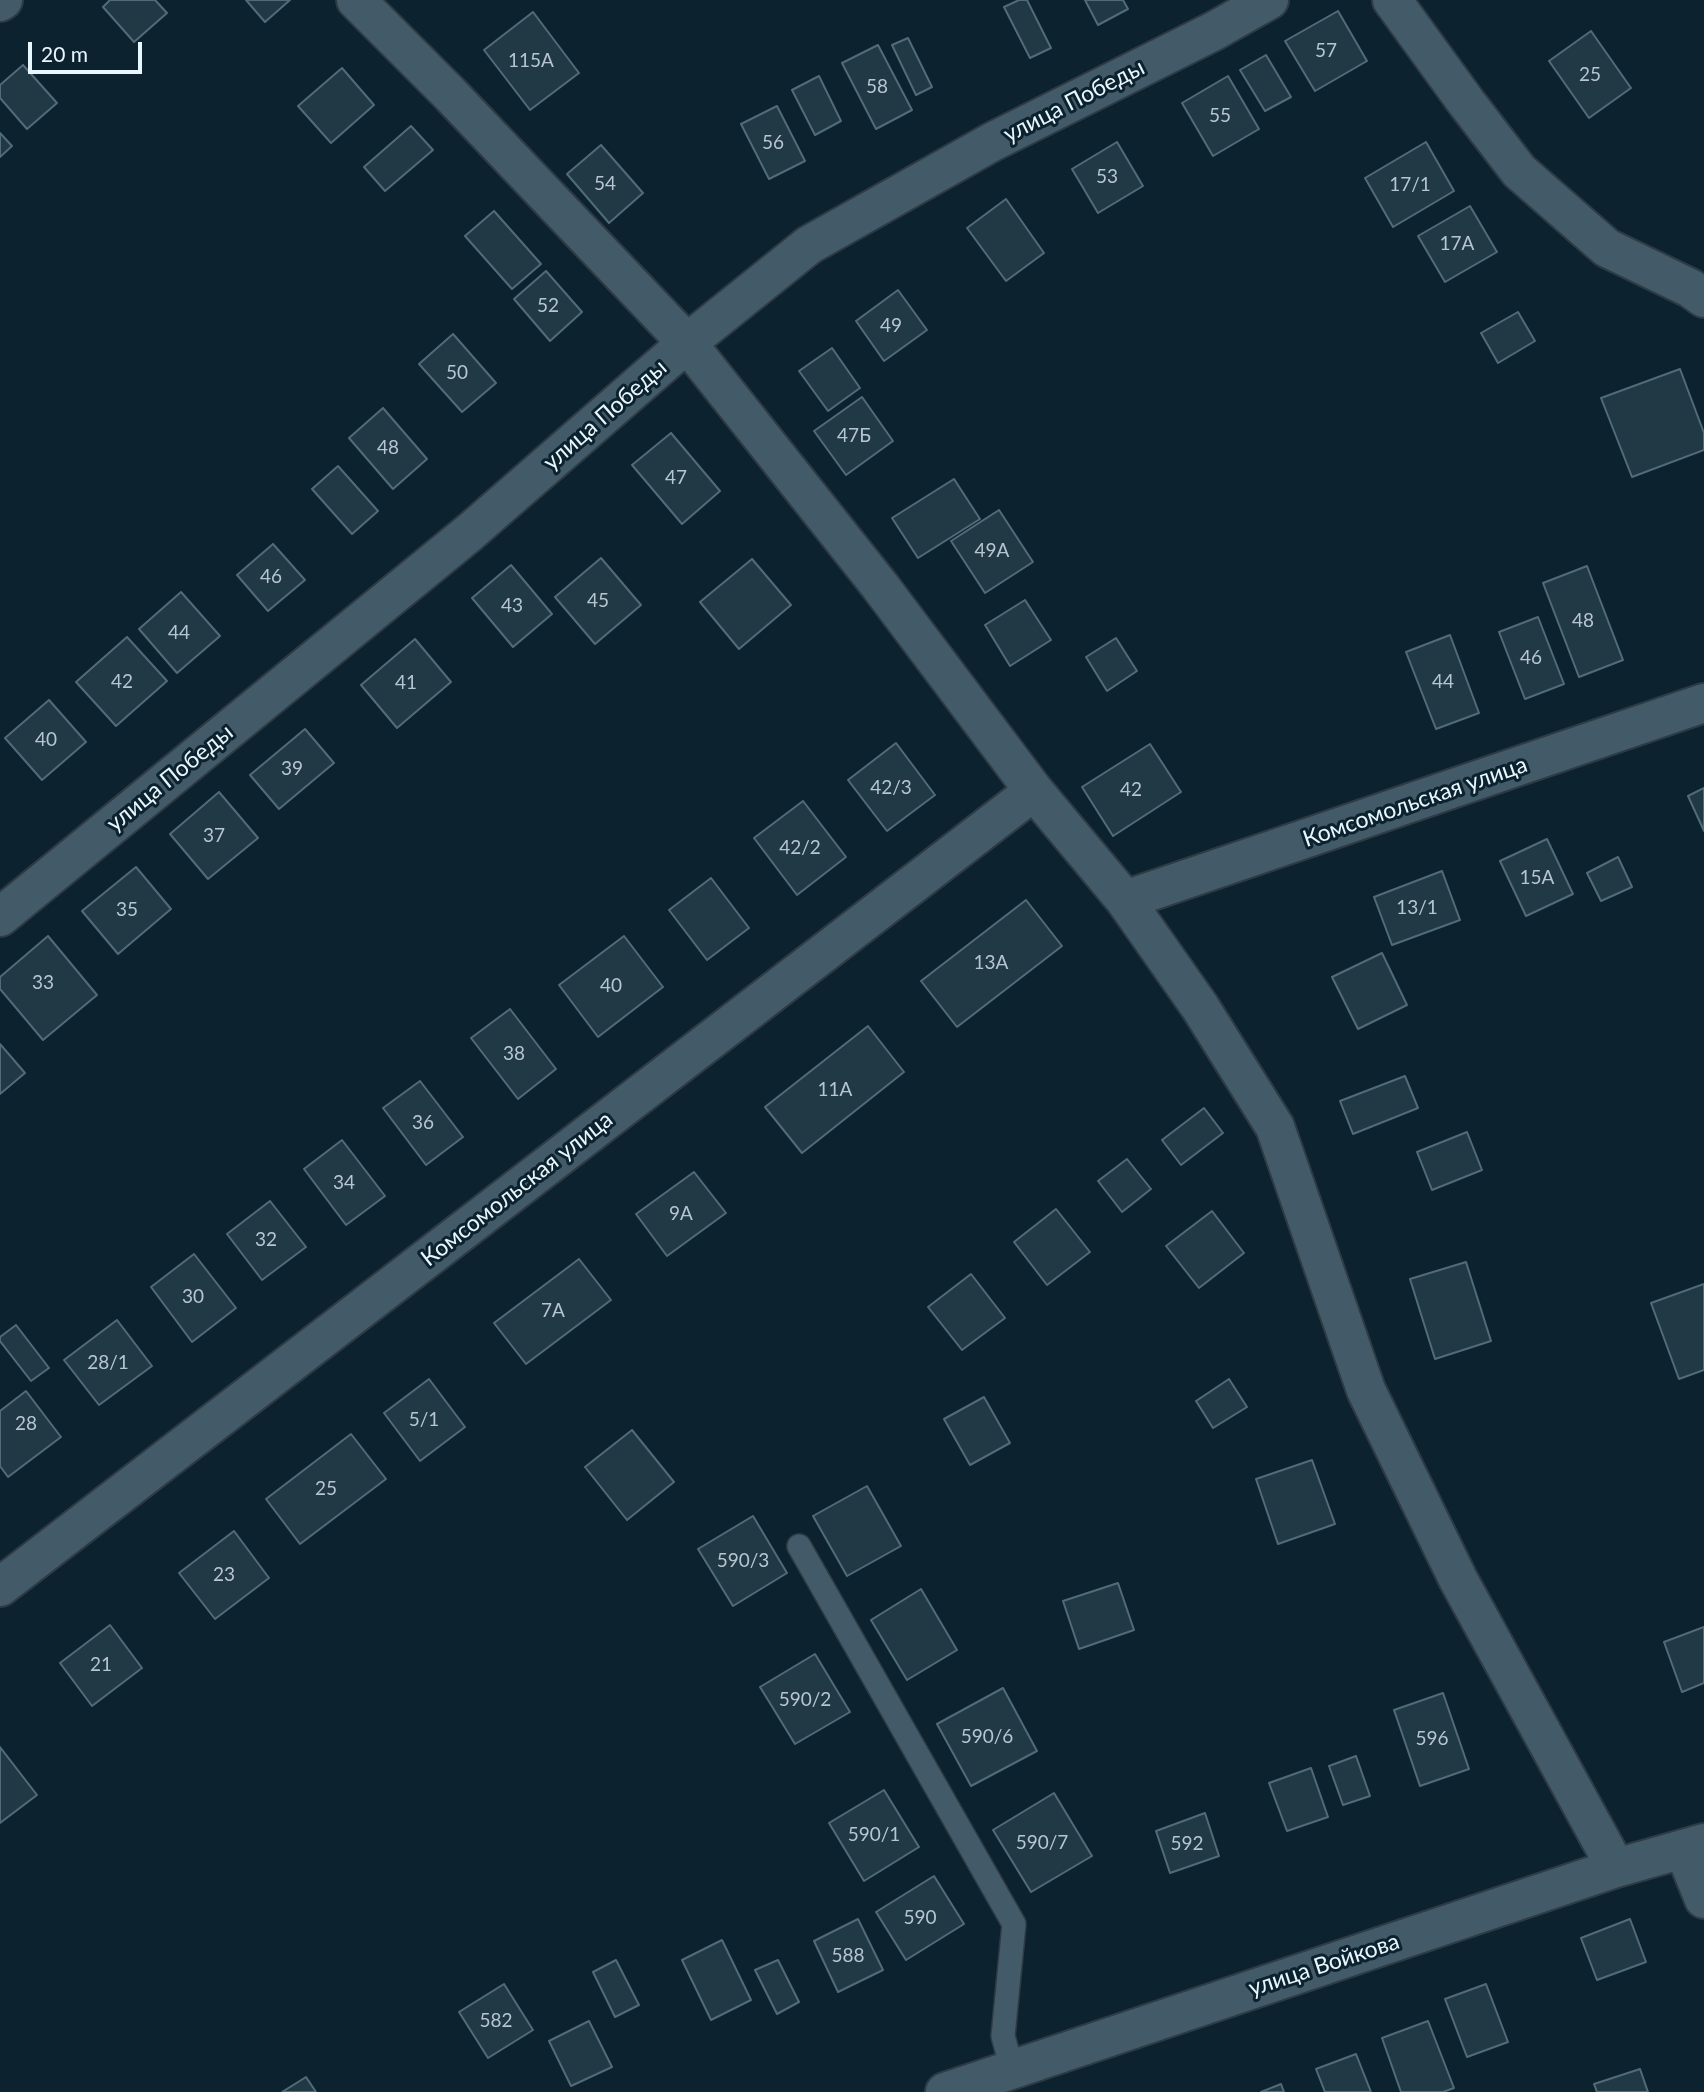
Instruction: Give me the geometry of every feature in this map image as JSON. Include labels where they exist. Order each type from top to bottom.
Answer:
[{"type":"street","points":[[356,0],[450,94],[687,343],[880,586],[1034,791],[1125,900],[1200,1007],[1275,1126],[1366,1390],[1458,1579],[1616,1868]]},
{"type":"street","name":"улица Победы","points":[[0,917],[469,533],[687,343],[809,245],[992,142],[1214,31],[1269,0]]},
{"type":"street","points":[[1392,0],[1519,171],[1607,248],[1690,288],[1704,298]]},
{"type":"street","name":"Комсомольская улица","points":[[1125,900],[1704,703]]},
{"type":"street","name":"Комсомольская улица","points":[[0,1587],[1034,791]]},
{"type":"street","points":[[1694,1846],[1704,1899]]},
{"type":"street","name":"улица Войкова","points":[[945,2092],[1616,1868],[1694,1846]]},
{"type":"lane","points":[[799,1546],[1014,1924],[1003,2036],[1012,2069]]},
{"type":"building","points":[[110,0],[155,0],[167,13],[134,42],[103,7]]},
{"type":"building","points":[[246,0],[290,0],[265,22]]},
{"type":"building","points":[[1019,0],[1027,0],[1051,48],[1030,58],[1004,7]]},
{"type":"building","points":[[1085,0],[1123,0],[1128,9],[1098,25]]},
{"type":"building","points":[[1338,11],[1367,61],[1315,91],[1285,41]]},
{"type":"building","points":[[533,12],[579,73],[530,110],[484,50]]},
{"type":"building","points":[[1591,31],[1631,88],[1589,118],[1549,61]]},
{"type":"building","points":[[908,38],[932,87],[916,95],[892,45]]},
{"type":"building","points":[[878,45],[912,110],[876,129],[842,63]]},
{"type":"building","points":[[1266,55],[1291,97],[1265,111],[1240,70]]},
{"type":"building","points":[[23,65],[57,103],[27,129],[0,98],[0,85]]},
{"type":"building","points":[[342,68],[374,105],[331,143],[298,106]]},
{"type":"building","points":[[819,76],[841,121],[815,135],[792,90]]},
{"type":"building","points":[[1228,76],[1259,129],[1213,156],[1182,103]]},
{"type":"building","points":[[777,106],[805,161],[769,179],[741,124]]},
{"type":"building","points":[[411,126],[433,150],[385,191],[364,167]]},
{"type":"building","points":[[0,133],[12,146],[0,157]]},
{"type":"building","points":[[1117,142],[1143,186],[1098,213],[1072,169]]},
{"type":"building","points":[[1426,142],[1454,191],[1393,227],[1365,178]]},
{"type":"building","points":[[601,145],[643,193],[609,223],[567,174]]},
{"type":"building","points":[[1006,199],[1044,253],[1006,281],[967,228]]},
{"type":"building","points":[[1470,206],[1497,252],[1445,282],[1418,236]]},
{"type":"building","points":[[494,211],[541,264],[512,289],[465,236]]},
{"type":"building","points":[[546,271],[582,312],[550,341],[514,299]]},
{"type":"building","points":[[898,290],[927,330],[884,361],[856,321]]},
{"type":"building","points":[[1518,312],[1535,341],[1498,363],[1481,333]]},
{"type":"building","points":[[453,334],[496,383],[462,412],[419,364]]},
{"type":"building","points":[[832,348],[860,388],[828,411],[799,371]]},
{"type":"building","points":[[1680,369],[1704,433],[1704,450],[1632,477],[1601,398]]},
{"type":"building","points":[[862,397],[893,441],[846,475],[814,431]]},
{"type":"building","points":[[383,408],[427,459],[393,489],[349,438]]},
{"type":"building","points":[[671,433],[720,491],[682,524],[632,465]]},
{"type":"building","points":[[338,466],[378,511],[352,534],[312,489]]},
{"type":"building","points":[[954,479],[980,519],[918,558],[892,518]]},
{"type":"building","points":[[999,510],[1033,562],[985,593],[951,541]]},
{"type":"building","points":[[273,544],[305,580],[268,611],[237,575]]},
{"type":"building","points":[[601,558],[641,605],[595,644],[555,597]]},
{"type":"building","points":[[752,559],[791,605],[739,649],[700,602]]},
{"type":"building","points":[[511,565],[552,614],[513,647],[472,598]]},
{"type":"building","points":[[1587,566],[1623,660],[1579,677],[1543,583]]},
{"type":"building","points":[[181,592],[220,636],[177,673],[139,629]]},
{"type":"building","points":[[1025,600],[1051,640],[1010,666],[985,625]]},
{"type":"building","points":[[1538,617],[1564,684],[1525,699],[1499,632]]},
{"type":"building","points":[[1450,635],[1479,713],[1436,729],[1406,652]]},
{"type":"building","points":[[127,637],[167,681],[116,726],[76,682]]},
{"type":"building","points":[[1116,638],[1137,671],[1107,691],[1086,657]]},
{"type":"building","points":[[415,639],[451,682],[397,728],[361,685]]},
{"type":"building","points":[[49,700],[86,742],[42,780],[5,738]]},
{"type":"building","points":[[305,729],[334,763],[279,809],[250,775]]},
{"type":"building","points":[[896,743],[935,795],[887,831],[848,780]]},
{"type":"building","points":[[1150,744],[1181,792],[1113,836],[1082,787]]},
{"type":"building","points":[[1704,788],[1704,831],[1688,796]]},
{"type":"building","points":[[219,792],[258,838],[208,879],[170,834]]},
{"type":"building","points":[[803,801],[846,857],[797,895],[754,838]]},
{"type":"building","points":[[1547,839],[1573,894],[1526,916],[1500,861]]},
{"type":"building","points":[[1618,857],[1632,887],[1601,901],[1587,873]]},
{"type":"building","points":[[136,867],[171,909],[118,954],[82,911]]},
{"type":"building","points":[[1442,871],[1460,920],[1392,945],[1374,897]]},
{"type":"building","points":[[711,878],[749,928],[707,960],[669,910]]},
{"type":"building","points":[[1026,900],[1062,946],[957,1027],[921,981]]},
{"type":"building","points":[[48,936],[97,995],[43,1040],[0,989],[0,977]]},
{"type":"building","points":[[624,936],[663,987],[598,1037],[559,985]]},
{"type":"building","points":[[1382,953],[1407,1005],[1358,1029],[1332,977]]},
{"type":"building","points":[[510,1009],[556,1069],[518,1099],[471,1038]]},
{"type":"building","points":[[868,1026],[904,1072],[802,1153],[765,1107]]},
{"type":"building","points":[[0,1044],[25,1073],[0,1094]]},
{"type":"building","points":[[1405,1076],[1418,1108],[1353,1134],[1340,1101]]},
{"type":"building","points":[[420,1081],[463,1137],[426,1165],[383,1108]]},
{"type":"building","points":[[1204,1108],[1223,1133],[1181,1165],[1162,1140]]},
{"type":"building","points":[[1467,1132],[1482,1170],[1432,1190],[1417,1152]]},
{"type":"building","points":[[342,1140],[385,1196],[346,1225],[304,1169]]},
{"type":"building","points":[[1127,1159],[1151,1189],[1122,1212],[1098,1181]]},
{"type":"building","points":[[694,1172],[726,1213],[667,1256],[636,1214]]},
{"type":"building","points":[[270,1201],[306,1247],[262,1280],[227,1234]]},
{"type":"building","points":[[1056,1209],[1090,1252],[1047,1285],[1014,1242]]},
{"type":"building","points":[[1212,1211],[1244,1253],[1199,1288],[1166,1246]]},
{"type":"building","points":[[194,1254],[236,1308],[192,1342],[151,1287]]},
{"type":"building","points":[[579,1259],[611,1300],[526,1364],[494,1323]]},
{"type":"building","points":[[1466,1262],[1491,1341],[1435,1359],[1410,1279]]},
{"type":"building","points":[[971,1274],[1005,1318],[962,1350],[928,1307]]},
{"type":"building","points":[[1704,1284],[1704,1370],[1679,1379],[1651,1303]]},
{"type":"building","points":[[117,1320],[152,1366],[99,1405],[64,1360]]},
{"type":"building","points":[[16,1325],[49,1368],[31,1381],[0,1341],[0,1337]]},
{"type":"building","points":[[429,1379],[465,1427],[420,1461],[384,1413]]},
{"type":"building","points":[[1229,1379],[1247,1407],[1213,1428],[1196,1401]]},
{"type":"building","points":[[26,1391],[61,1437],[8,1477],[0,1466],[0,1411]]},
{"type":"building","points":[[984,1397],[1010,1443],[970,1465],[944,1419]]},
{"type":"building","points":[[632,1430],[674,1482],[627,1520],[585,1467]]},
{"type":"building","points":[[351,1434],[386,1479],[300,1544],[266,1499]]},
{"type":"building","points":[[1312,1460],[1335,1524],[1278,1544],[1256,1479]]},
{"type":"building","points":[[867,1486],[901,1546],[847,1576],[813,1516]]},
{"type":"building","points":[[753,1516],[787,1573],[733,1606],[698,1549]]},
{"type":"building","points":[[234,1531],[269,1578],[215,1619],[179,1573]]},
{"type":"building","points":[[1118,1583],[1134,1630],[1079,1649],[1063,1601]]},
{"type":"building","points":[[921,1589],[957,1650],[907,1680],[871,1620]]},
{"type":"building","points":[[110,1625],[142,1668],[92,1706],[60,1663]]},
{"type":"building","points":[[1704,1627],[1704,1683],[1682,1692],[1664,1642]]},
{"type":"building","points":[[815,1654],[850,1712],[795,1744],[760,1687]]},
{"type":"building","points":[[1003,1688],[1037,1751],[971,1786],[937,1724]]},
{"type":"building","points":[[1443,1693],[1469,1769],[1420,1786],[1394,1710]]},
{"type":"building","points":[[0,1747],[37,1795],[0,1823]]},
{"type":"building","points":[[1356,1756],[1370,1796],[1343,1805],[1329,1766]]},
{"type":"building","points":[[1311,1768],[1328,1817],[1287,1831],[1269,1783]]},
{"type":"building","points":[[884,1790],[919,1847],[864,1881],[829,1823]]},
{"type":"building","points":[[1054,1793],[1092,1856],[1031,1892],[993,1830]]},
{"type":"building","points":[[1205,1813],[1219,1856],[1170,1873],[1156,1831]]},
{"type":"building","points":[[934,1876],[964,1924],[906,1960],[876,1912]]},
{"type":"building","points":[[858,1919],[883,1970],[838,1992],[814,1941]]},
{"type":"building","points":[[1630,1919],[1646,1962],[1597,1980],[1581,1938]]},
{"type":"building","points":[[722,1940],[751,2000],[711,2020],[682,1960]]},
{"type":"building","points":[[616,1960],[639,2005],[615,2017],[593,1972]]},
{"type":"building","points":[[778,1960],[799,2002],[777,2014],[755,1970]]},
{"type":"building","points":[[504,1984],[533,2030],[488,2058],[459,2012]]},
{"type":"building","points":[[1486,1984],[1508,2042],[1467,2057],[1445,1999]]},
{"type":"building","points":[[589,2021],[612,2067],[571,2086],[549,2041]]},
{"type":"building","points":[[1428,2021],[1454,2088],[1443,2092],[1401,2092],[1382,2038]]},
{"type":"building","points":[[1356,2054],[1371,2092],[1325,2092],[1316,2069]]},
{"type":"building","points":[[1640,2069],[1648,2092],[1597,2092],[1594,2084]]},
{"type":"building","points":[[306,2077],[316,2092],[282,2092]]},
{"type":"building","points":[[1281,2084],[1284,2092],[1261,2092]]}]
